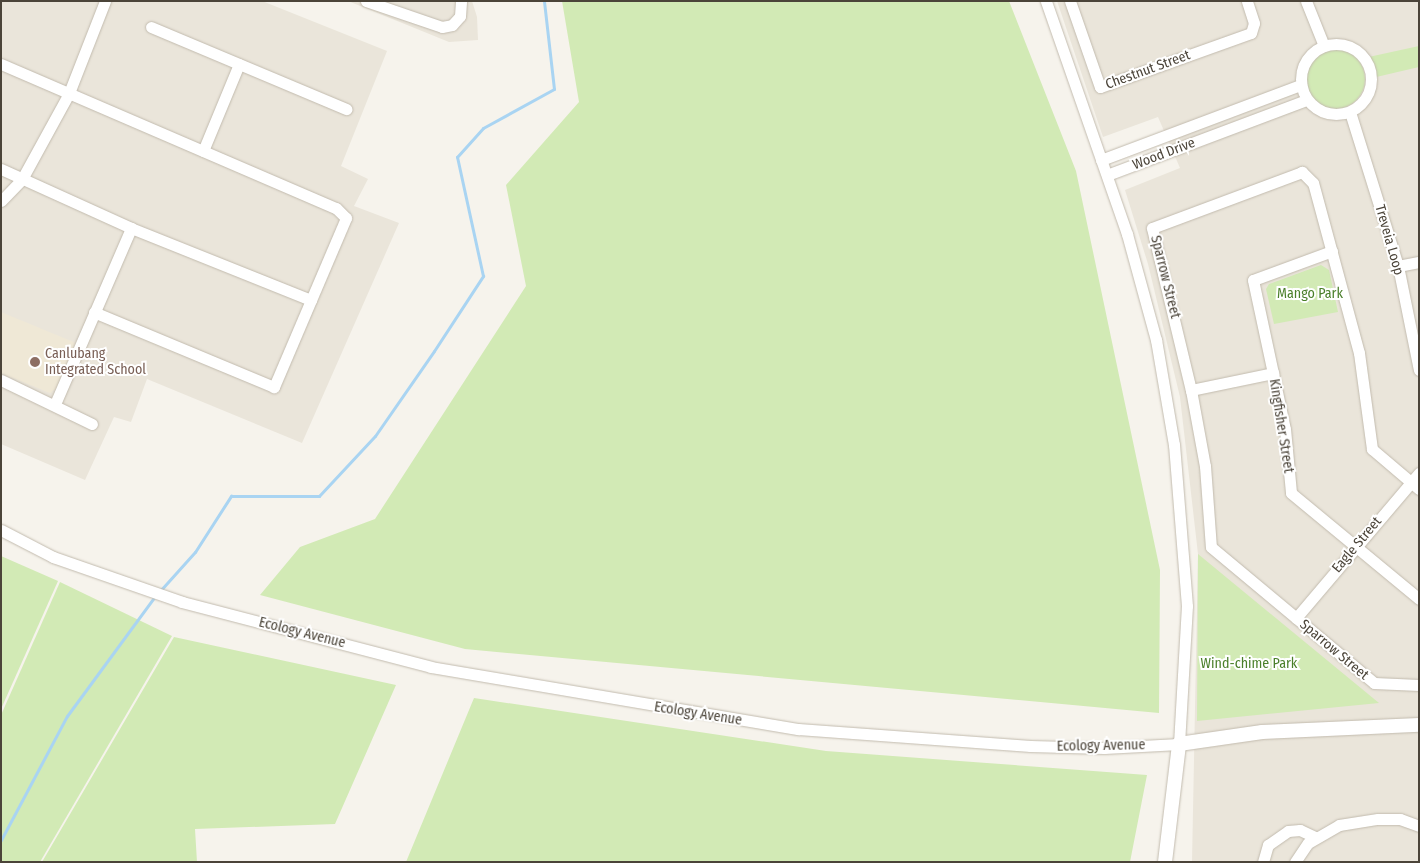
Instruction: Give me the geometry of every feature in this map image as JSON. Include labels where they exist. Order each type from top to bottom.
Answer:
[{"type":"street","points":[[1,202],[22,179],[68,93],[106,1]]},
{"type":"street","points":[[366,1],[442,27],[452,25],[460,16],[460,1]]},
{"type":"street","points":[[1046,1],[1127,234],[1156,340],[1174,445],[1188,606],[1178,744],[1165,862]]},
{"type":"street","name":"Chestnut Street","points":[[1070,1],[1100,87],[1251,32],[1254,23],[1246,1]]},
{"type":"street","points":[[1306,1],[1324,46]]},
{"type":"street","points":[[151,27],[346,109]]},
{"type":"street","points":[[1346,45],[1364,58],[1369,67],[1370,88],[1363,102],[1350,112],[1326,113],[1307,100],[1301,86],[1305,61],[1324,46],[1346,45]]},
{"type":"street","points":[[1,64],[336,208],[346,218],[274,387],[94,312]]},
{"type":"street","points":[[203,151],[239,64]]},
{"type":"street","name":"Wood Drive","points":[[1101,160],[1301,86]]},
{"type":"street","name":"Wood Drive","points":[[1106,175],[1307,100]]},
{"type":"street","name":"Treveia Loop","points":[[1350,112],[1398,266],[1419,370]]},
{"type":"street","points":[[1216,117],[1222,132]]},
{"type":"street","points":[[1,169],[131,228],[311,300]]},
{"type":"street","name":"Sparrow Street","points":[[1415,486],[1372,449],[1359,353],[1314,183],[1302,172],[1152,228],[1191,390],[1205,466],[1211,547],[1374,683],[1419,685]]},
{"type":"street","points":[[55,404],[131,228]]},
{"type":"street","name":"Kingfisher Street","points":[[1332,250],[1253,280],[1285,429],[1291,493],[1419,599]]},
{"type":"street","points":[[1398,266],[1419,262]]},
{"type":"street","points":[[1191,390],[1273,373]]},
{"type":"street","points":[[1,380],[55,404],[92,424]]},
{"type":"street","name":"Eagle Street","points":[[1296,618],[1356,547],[1415,486],[1419,473]]},
{"type":"street","name":"Ecology Avenue","points":[[1,530],[54,557],[182,602],[431,667],[798,729],[1030,746],[1104,748],[1178,744],[1262,732],[1419,726]]},
{"type":"street","points":[[1295,862],[1315,837],[1339,825],[1359,821],[1400,819],[1419,826]]},
{"type":"street","points":[[1263,862],[1268,844],[1288,831],[1300,830],[1315,837]]},
{"type":"shaded area","points":[[1,1],[262,1],[387,51],[341,166],[368,179],[354,206],[399,223],[302,443],[147,379],[131,422],[114,417],[85,480],[1,444]]},
{"type":"shaded area","points":[[348,1],[472,1],[477,17],[478,40],[449,42]]},
{"type":"shaded area","points":[[1057,1],[1419,1],[1419,862],[1192,862],[1198,554],[1180,397],[1148,264],[1125,190],[1180,168],[1158,117],[1103,137]]},
{"type":"shaded area","name":"Canlubang Integrated School","points":[[1,312],[76,343],[57,388],[50,393],[1,373]]},
{"type":"green space","points":[[562,1],[1009,1],[1076,171],[1160,570],[1159,713],[465,649],[260,595],[300,547],[375,519],[526,286],[506,185],[579,102]]},
{"type":"green space","points":[[1419,46],[1419,67],[1372,78],[1364,58]]},
{"type":"green space","points":[[1335,49],[1352,54],[1360,62],[1365,79],[1360,96],[1352,104],[1335,109],[1318,104],[1310,96],[1305,79],[1310,62],[1318,54]]},
{"type":"green space","name":"Mango Park","points":[[1321,265],[1329,270],[1338,312],[1274,324],[1266,289],[1269,284]]},
{"type":"green space","name":"Wind-chime Park","points":[[1198,554],[1379,703],[1197,721]]},
{"type":"green space","points":[[1,556],[58,581],[1,709]]},
{"type":"green space","points":[[60,582],[172,636],[40,862],[1,862],[1,715]]},
{"type":"green space","points":[[174,637],[396,685],[335,824],[195,829],[197,862],[42,862]]},
{"type":"green space","points":[[474,698],[826,751],[1147,775],[1130,862],[406,862]]},
{"type":"waterway","points":[[159,592],[195,552],[231,496],[319,496],[375,436],[483,276],[457,157],[483,128],[554,89],[544,1]]},
{"type":"waterway","points":[[1,840],[67,716],[155,596]]},
{"type":"place","name":"Canlubang Integrated School","points":[[35,362]]}]
